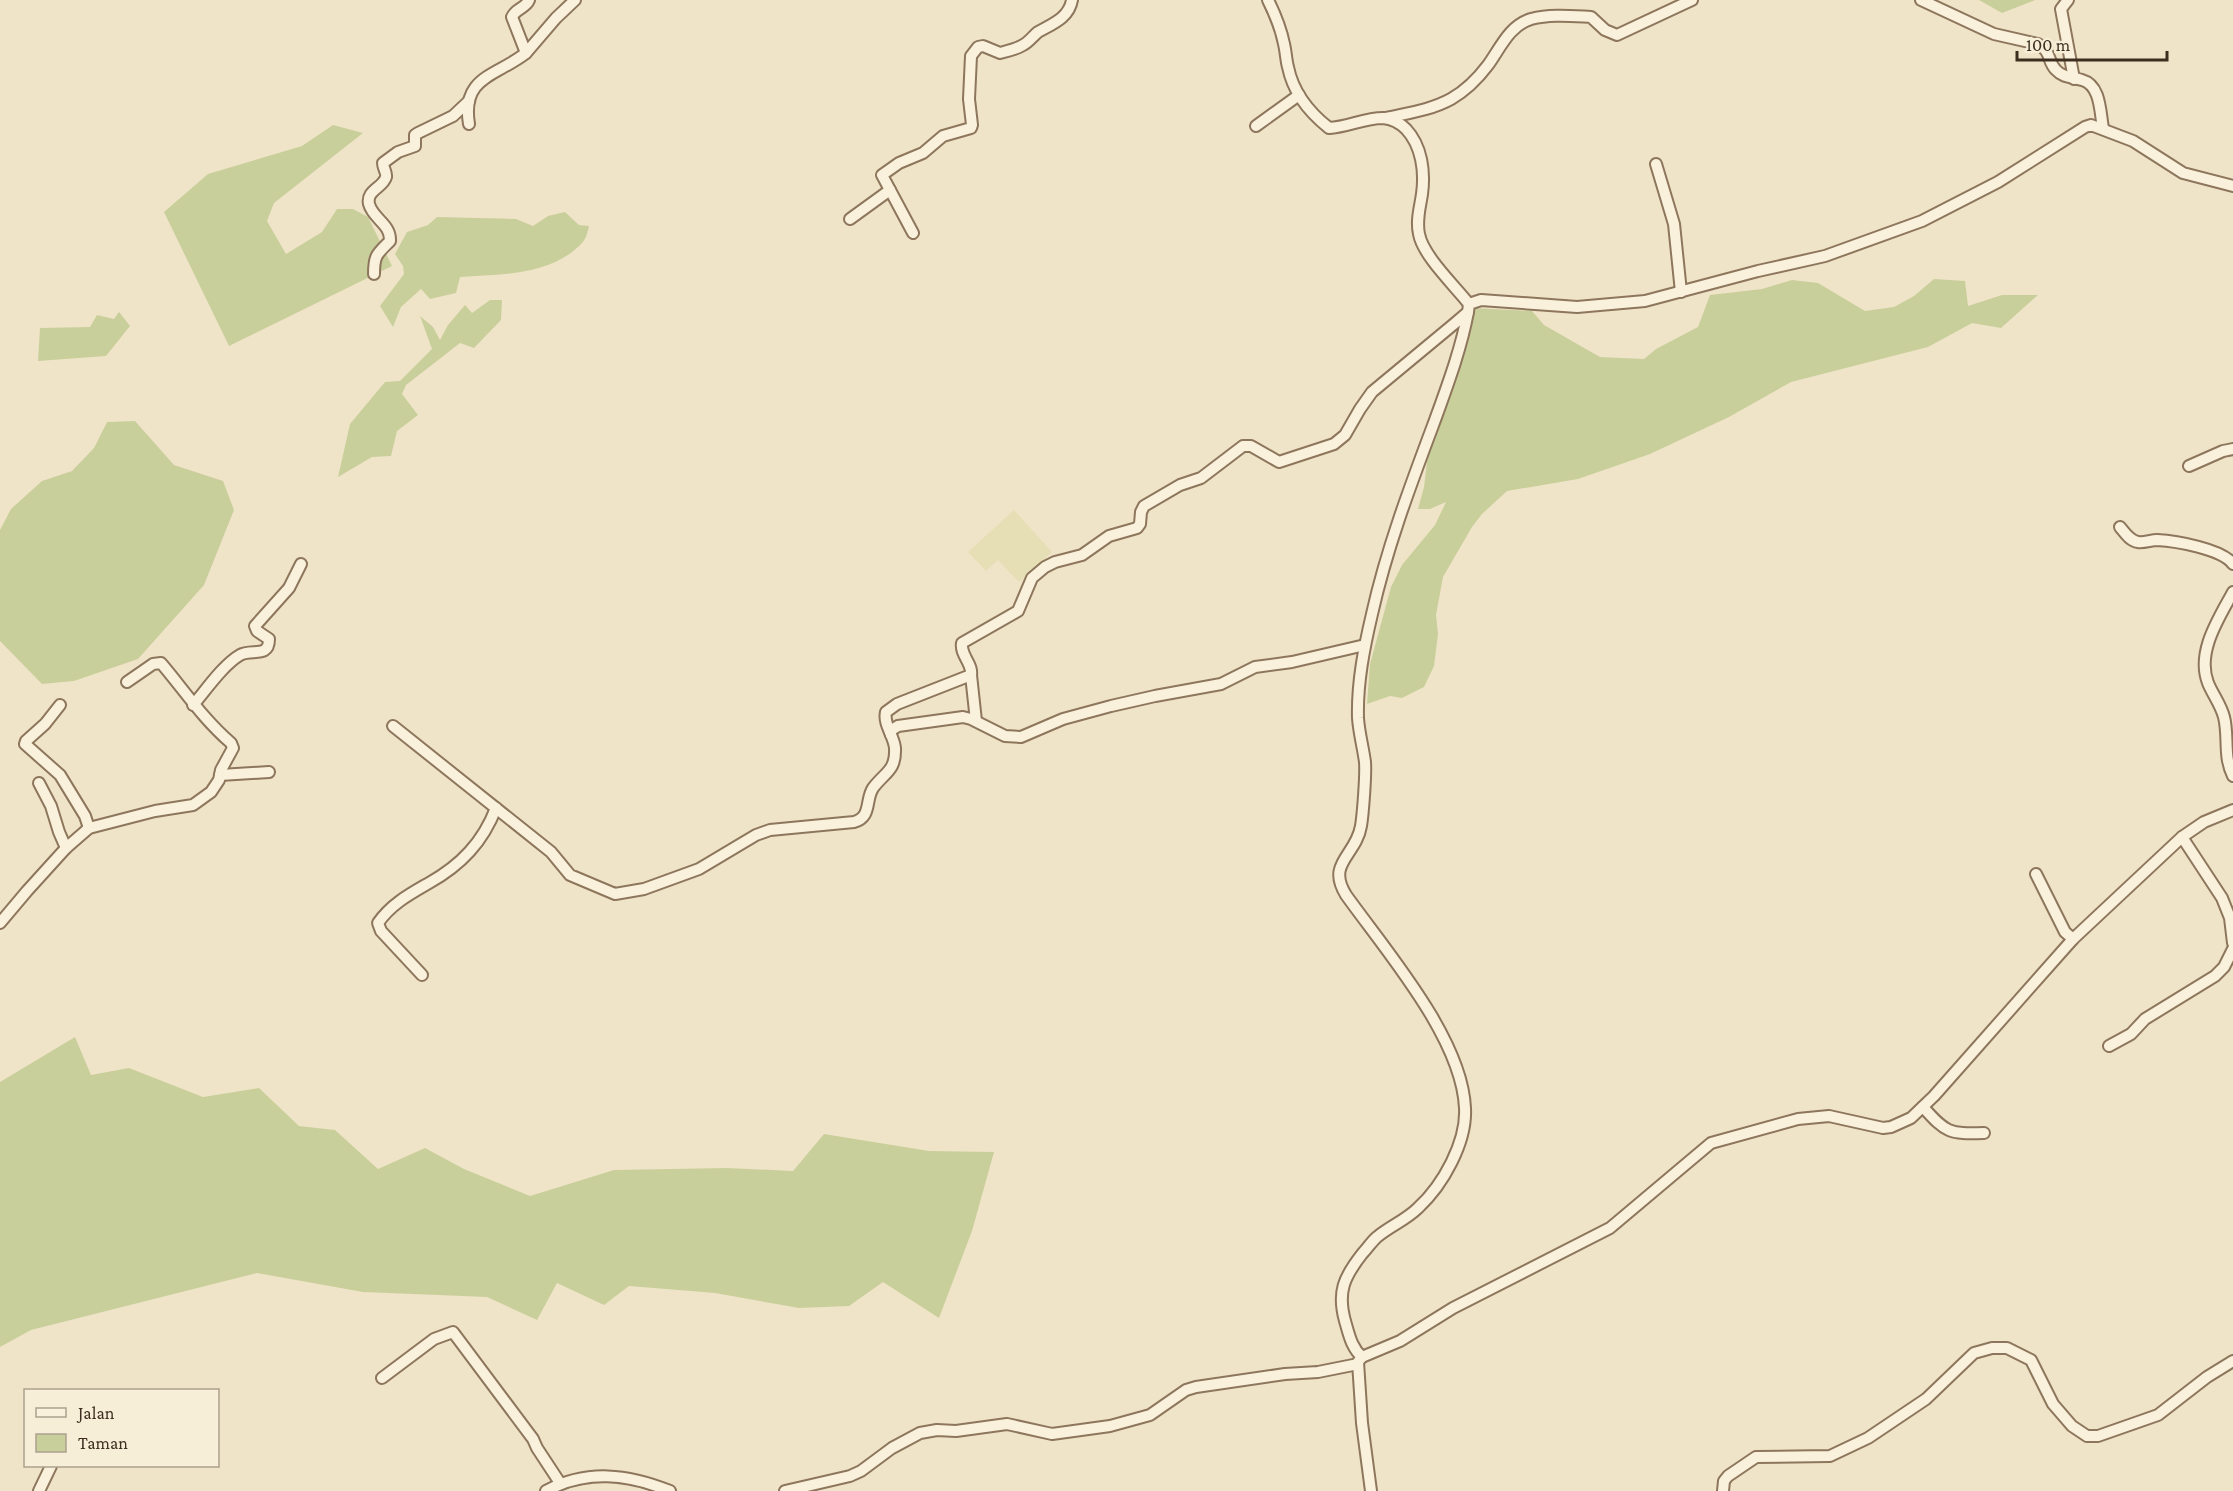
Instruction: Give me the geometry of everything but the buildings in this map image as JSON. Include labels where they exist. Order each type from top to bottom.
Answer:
[{"type":"street","points":[[526,53],[512,17],[515,12],[527,5],[529,0]]},
{"type":"street","points":[[469,124],[467,112],[476,85],[526,53],[575,0]]},
{"type":"street","points":[[913,233],[882,179],[884,173],[899,163],[923,153],[943,136],[972,127],[969,99],[971,56],[979,46],[1000,53],[1022,46],[1065,15],[1070,9],[1072,0]]},
{"type":"street","points":[[1268,0],[1278,21],[1288,67],[1299,95],[1317,119],[1329,128],[1346,127],[1371,119],[1428,109],[1451,99],[1488,66],[1502,42],[1515,28],[1529,20],[1546,16],[1591,17],[1605,30],[1617,35],[1692,0]]},
{"type":"street","points":[[1921,0],[1994,34],[2038,44],[2049,53],[2054,69],[2074,79],[2082,80],[2093,88],[2098,98],[2103,129]]},
{"type":"street","points":[[2068,0],[2061,9],[2074,79]]},
{"type":"street","points":[[1256,126],[1299,95]]},
{"type":"street","points":[[374,274],[374,261],[377,253],[390,241],[387,228],[369,202],[369,196],[385,179],[383,163],[398,152],[415,146],[415,135],[453,117],[469,101]]},
{"type":"street","points":[[1386,118],[1400,123],[1413,137],[1421,158],[1422,192],[1417,220],[1424,250],[1468,308]]},
{"type":"street","points":[[976,721],[972,671],[962,650],[962,643],[1018,611],[1032,578],[1045,567],[1082,555],[1109,536],[1137,528],[1144,506],[1180,485],[1201,478],[1244,446],[1251,446],[1279,462],[1334,444],[1349,431],[1372,392],[1468,308],[1481,300],[1577,307],[1645,301],[1825,256],[1922,221],[1998,182],[2091,125],[2133,141],[2183,173],[2233,186]]},
{"type":"street","points":[[1656,164],[1674,224],[1681,292]]},
{"type":"street","points":[[850,219],[890,190]]},
{"type":"street","points":[[1371,1491],[1362,1423],[1360,1360],[1352,1344],[1342,1311],[1341,1297],[1344,1281],[1355,1263],[1377,1237],[1419,1208],[1433,1191],[1455,1156],[1464,1134],[1465,1106],[1459,1077],[1441,1032],[1427,1008],[1340,885],[1339,869],[1351,852],[1361,826],[1365,765],[1358,716],[1359,690],[1365,645],[1384,561],[1449,382],[1468,308]]},
{"type":"street","points":[[2189,466],[2233,449]]},
{"type":"street","points":[[2120,527],[2130,538],[2138,542],[2158,540],[2210,549],[2223,554],[2233,564]]},
{"type":"street","points":[[193,705],[232,660],[246,652],[260,653],[265,650],[269,639],[256,631],[255,626],[289,588],[301,564]]},
{"type":"street","points":[[2233,592],[2210,638],[2206,668],[2208,683],[2224,717],[2226,760],[2233,776]]},
{"type":"street","points":[[393,726],[558,858],[570,875],[615,894],[644,889],[699,869],[770,830],[858,821],[867,812],[874,787],[892,768],[895,746],[890,731],[898,726],[963,717],[1005,736],[1021,737],[1063,720],[1111,706],[1221,684],[1255,667],[1292,662],[1365,645]]},
{"type":"street","points":[[0,923],[66,848],[89,828],[155,811],[193,805],[211,792],[233,748],[231,743],[193,705],[179,684],[160,663],[153,664],[128,682]]},
{"type":"street","points":[[895,746],[885,717],[889,708],[971,675]]},
{"type":"street","points":[[60,705],[25,744],[60,775],[85,816],[89,828]]},
{"type":"street","points":[[220,775],[269,772]]},
{"type":"street","points":[[39,783],[51,806],[66,848]]},
{"type":"street","points":[[422,975],[381,931],[378,923],[394,905],[409,893],[438,878],[472,851],[481,840],[496,808]]},
{"type":"street","points":[[785,1491],[850,1476],[861,1471],[900,1443],[920,1433],[1007,1424],[1052,1434],[1110,1426],[1150,1415],[1186,1390],[1196,1387],[1285,1374],[1318,1372],[1360,1360],[1400,1341],[1453,1308],[1611,1228],[1711,1143],[1798,1119],[1829,1116],[1883,1128],[1911,1118],[2073,939],[2182,837],[2204,822],[2233,810]]},
{"type":"street","points":[[2182,837],[2225,906],[2230,918],[2233,943]]},
{"type":"street","points":[[2036,874],[2065,932],[2073,939]]},
{"type":"street","points":[[2109,1046],[2131,1034],[2145,1019],[2215,976],[2224,967],[2233,949]]},
{"type":"street","points":[[1923,1107],[1946,1130],[1957,1134],[1984,1133]]},
{"type":"street","points":[[382,1378],[434,1339],[453,1332],[533,1439],[560,1483]]},
{"type":"street","points":[[1723,1491],[1724,1481],[1728,1476],[1756,1457],[1830,1456],[1868,1438],[1926,1399],[1974,1353],[1992,1348],[2007,1348],[2031,1360],[2053,1404],[2072,1426],[2086,1436],[2098,1436],[2158,1415],[2207,1377],[2233,1361]]},
{"type":"street","points":[[39,1491],[51,1467]]},
{"type":"street","points":[[546,1491],[560,1483],[595,1476],[643,1481],[670,1491]]},
{"type":"shaded area","points":[[1014,510],[1052,552],[1019,582],[998,560],[986,571],[968,552]]},
{"type":"green space","points":[[1979,0],[2035,0],[2002,13]]},
{"type":"green space","points":[[333,125],[363,133],[274,203],[267,221],[286,254],[322,232],[337,209],[353,209],[368,217],[392,266],[229,346],[164,212],[208,174],[302,146]]},
{"type":"green space","points":[[565,212],[579,225],[589,226],[582,243],[570,254],[556,262],[508,274],[460,277],[456,293],[430,299],[421,289],[401,307],[393,327],[380,306],[404,274],[403,266],[395,254],[407,232],[428,225],[437,217],[516,219],[533,226],[548,216]]},
{"type":"green space","points":[[1934,279],[1965,281],[1968,306],[2002,295],[2038,295],[2001,328],[1972,323],[1928,347],[1791,382],[1729,417],[1650,454],[1578,479],[1507,491],[1482,514],[1472,527],[1443,577],[1436,615],[1438,634],[1434,666],[1424,687],[1402,698],[1390,696],[1367,704],[1370,664],[1391,587],[1402,565],[1435,525],[1446,502],[1430,509],[1418,509],[1424,487],[1428,453],[1473,308],[1532,311],[1544,325],[1600,357],[1644,359],[1656,349],[1698,327],[1710,295],[1762,289],[1792,280],[1818,283],[1865,311],[1894,307],[1914,296]]},
{"type":"green space","points":[[490,300],[502,300],[501,320],[474,348],[460,343],[406,385],[402,394],[418,415],[397,431],[391,456],[372,457],[338,477],[350,424],[385,382],[400,381],[432,349],[420,316],[433,327],[440,340],[448,325],[465,305],[472,313]]},
{"type":"green space","points":[[119,312],[130,326],[106,356],[38,361],[40,328],[90,327],[97,315],[114,319]]},
{"type":"green space","points":[[135,421],[174,465],[223,481],[234,510],[204,585],[138,659],[74,681],[42,684],[0,641],[0,530],[11,509],[42,481],[72,471],[94,448],[107,422]]},
{"type":"green space","points":[[75,1037],[91,1075],[129,1068],[203,1097],[259,1088],[299,1126],[335,1130],[378,1169],[425,1148],[464,1169],[530,1196],[614,1170],[727,1168],[793,1171],[824,1134],[929,1151],[994,1152],[972,1231],[939,1318],[883,1282],[849,1306],[799,1308],[715,1293],[629,1286],[604,1305],[557,1283],[537,1320],[487,1297],[363,1292],[257,1273],[31,1330],[0,1347],[0,1082]]}]
